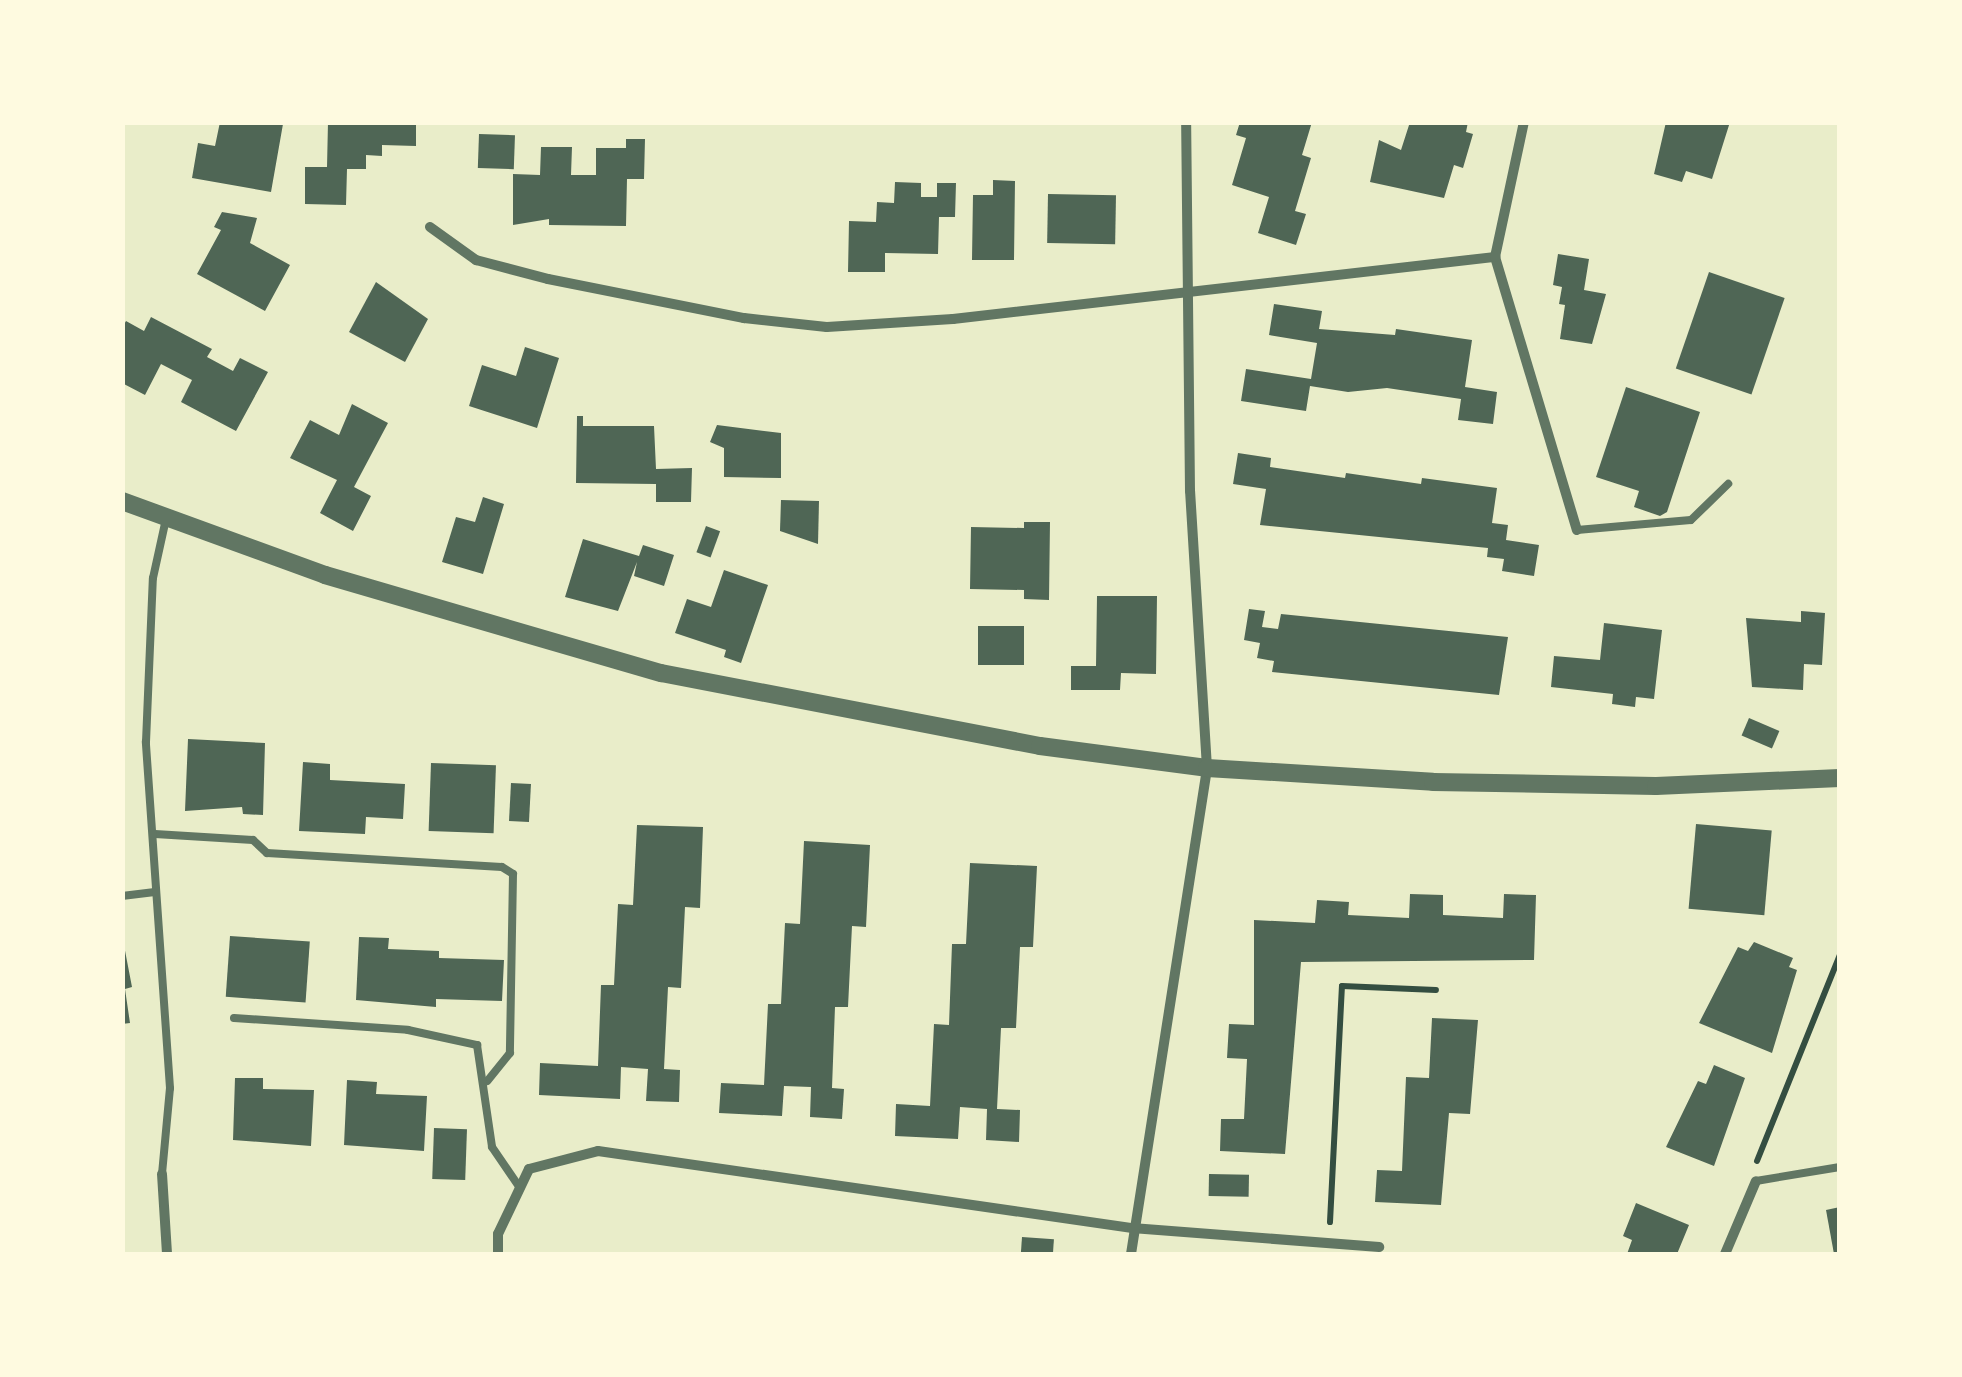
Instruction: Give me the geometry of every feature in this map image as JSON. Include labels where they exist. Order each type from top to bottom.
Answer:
[{"type":"street","points":[[1131,1254],[1132,1228],[1207,768],[1190,491],[1191,292],[1186,122]]},
{"type":"street","points":[[1524,122],[1494,256],[1577,530]]},
{"type":"street","points":[[430,227],[476,260],[548,279],[828,328],[1191,292],[1494,256]]},
{"type":"street","points":[[122,501],[462,618],[661,673],[831,711],[1207,768],[1582,785],[1840,778]]},
{"type":"street","points":[[498,1254],[498,1234],[530,1169],[598,1150],[1132,1228],[1378,1246]]},
{"type":"street","points":[[162,1174],[166,1254]]},
{"type":"street","points":[[1725,1254],[1756,1182]]},
{"type":"lane","points":[[1577,530],[1691,520],[1728,484]]},
{"type":"lane","points":[[162,1174],[170,1088],[146,742],[146,658],[166,519]]},
{"type":"lane","points":[[155,834],[253,840],[267,854],[502,867],[513,874],[510,1052],[487,1081]]},
{"type":"lane","points":[[122,896],[156,892]]},
{"type":"lane","points":[[234,1018],[457,1036],[477,1044],[487,1081],[492,1146],[520,1188]]},
{"type":"lane","points":[[1756,1182],[1840,1167]]},
{"type":"path","points":[[1756,1182],[1756,1164],[1840,955]]},
{"type":"path","points":[[1329,1243],[1342,986],[1436,990]]},
{"type":"building","points":[[220,122],[283,124],[271,192],[192,178],[198,143],[215,146]]},
{"type":"building","points":[[328,122],[416,122],[416,146],[382,145],[382,156],[366,155],[366,169],[347,169],[346,205],[305,204],[305,167],[327,167]]},
{"type":"building","points":[[1240,122],[1312,122],[1302,155],[1311,158],[1295,211],[1306,214],[1296,245],[1258,233],[1269,197],[1232,185],[1246,138],[1236,135]]},
{"type":"building","points":[[1410,122],[1468,122],[1466,132],[1473,134],[1463,168],[1454,165],[1444,198],[1370,182],[1379,140],[1401,150]]},
{"type":"building","points":[[1666,122],[1730,122],[1712,179],[1686,171],[1682,182],[1654,174]]},
{"type":"building","points":[[479,134],[515,135],[514,169],[478,168]]},
{"type":"building","points":[[626,139],[645,139],[644,179],[627,179],[626,226],[549,225],[549,219],[513,225],[513,174],[540,175],[541,147],[572,147],[571,175],[596,175],[596,148],[626,148]]},
{"type":"building","points":[[993,180],[1015,181],[1014,260],[972,260],[973,195],[993,195]]},
{"type":"building","points":[[895,182],[921,183],[921,197],[937,197],[937,183],[956,183],[955,217],[939,217],[938,254],[885,253],[885,272],[848,272],[849,221],[876,222],[877,202],[894,203]]},
{"type":"building","points":[[1048,194],[1116,195],[1115,244],[1047,243]]},
{"type":"building","points":[[222,212],[257,218],[250,243],[290,265],[265,311],[197,274],[221,230],[214,227]]},
{"type":"building","points":[[1558,254],[1589,259],[1584,290],[1606,294],[1592,344],[1560,339],[1565,305],[1559,304],[1562,287],[1553,285]]},
{"type":"building","points":[[1709,272],[1785,298],[1751,394],[1676,368]]},
{"type":"building","points":[[376,282],[428,319],[405,362],[349,332]]},
{"type":"building","points":[[1274,304],[1322,311],[1319,329],[1395,335],[1396,329],[1472,340],[1465,387],[1497,392],[1493,424],[1458,420],[1461,399],[1387,388],[1348,392],[1310,386],[1306,411],[1241,401],[1246,369],[1311,379],[1317,343],[1269,335]]},
{"type":"building","points":[[151,317],[212,349],[207,357],[233,371],[240,358],[268,372],[236,431],[181,402],[192,380],[161,364],[145,395],[122,383],[122,328],[126,321],[144,331]]},
{"type":"building","points":[[525,347],[559,358],[537,428],[469,406],[482,365],[516,376]]},
{"type":"building","points":[[1626,387],[1700,412],[1667,512],[1660,516],[1634,507],[1639,491],[1596,477]]},
{"type":"building","points":[[352,404],[388,423],[354,487],[371,496],[353,531],[320,513],[337,480],[290,458],[310,420],[339,435]]},
{"type":"building","points":[[577,416],[583,416],[583,426],[654,426],[656,469],[692,468],[691,502],[656,502],[656,484],[576,483]]},
{"type":"building","points":[[717,425],[781,433],[781,478],[724,477],[724,448],[710,442]]},
{"type":"building","points":[[1238,453],[1271,458],[1270,467],[1345,478],[1346,473],[1421,484],[1422,478],[1497,488],[1492,523],[1508,525],[1506,540],[1539,545],[1534,576],[1502,571],[1504,559],[1487,557],[1488,548],[1260,525],[1266,489],[1233,484]]},
{"type":"building","points":[[483,497],[504,504],[483,574],[442,562],[456,517],[475,522]]},
{"type":"building","points":[[781,500],[819,501],[818,544],[780,531]]},
{"type":"building","points":[[1024,522],[1050,522],[1049,600],[1024,599],[1024,590],[970,589],[971,527],[1024,528]]},
{"type":"building","points":[[706,526],[720,531],[711,557],[696,552]]},
{"type":"building","points":[[583,539],[639,556],[643,545],[674,555],[664,586],[634,576],[637,562],[618,611],[565,597]]},
{"type":"building","points":[[724,570],[768,585],[741,663],[724,657],[726,650],[675,633],[687,599],[711,607]]},
{"type":"building","points":[[1097,596],[1157,596],[1156,674],[1121,673],[1120,690],[1071,690],[1071,666],[1096,666]]},
{"type":"building","points":[[1249,609],[1265,611],[1262,627],[1278,629],[1281,614],[1508,637],[1499,695],[1272,672],[1274,661],[1257,658],[1260,643],[1244,640]]},
{"type":"building","points":[[1801,611],[1825,613],[1822,665],[1804,664],[1803,690],[1752,687],[1746,618],[1801,622]]},
{"type":"building","points":[[1604,623],[1662,630],[1654,699],[1636,697],[1635,707],[1612,704],[1613,694],[1551,687],[1554,656],[1600,660]]},
{"type":"building","points":[[978,626],[1024,626],[1024,665],[978,665]]},
{"type":"building","points":[[1749,718],[1779,731],[1772,748],[1742,735]]},
{"type":"building","points":[[188,739],[265,743],[263,815],[243,814],[242,807],[185,811]]},
{"type":"building","points":[[303,762],[330,764],[330,780],[405,784],[403,819],[366,817],[365,834],[299,831]]},
{"type":"building","points":[[431,763],[496,765],[494,833],[429,831]]},
{"type":"building","points":[[511,783],[531,784],[529,822],[509,821]]},
{"type":"building","points":[[1696,824],[1772,831],[1764,915],[1689,909]]},
{"type":"building","points":[[637,825],[703,827],[700,908],[685,907],[681,988],[668,987],[664,1069],[680,1070],[679,1102],[646,1101],[648,1069],[621,1067],[620,1099],[539,1095],[540,1063],[598,1066],[601,985],[614,985],[618,904],[633,905]]},
{"type":"building","points":[[804,841],[870,845],[866,927],[852,926],[848,1007],[835,1007],[832,1088],[844,1089],[842,1119],[810,1117],[811,1087],[784,1086],[782,1116],[719,1113],[721,1083],[764,1085],[768,1004],[781,1004],[785,923],[800,924]]},
{"type":"building","points":[[970,863],[1037,866],[1033,947],[1020,947],[1016,1028],[1001,1028],[997,1109],[1020,1110],[1019,1142],[986,1140],[987,1109],[960,1107],[958,1139],[895,1136],[896,1104],[930,1106],[934,1024],[949,1025],[952,944],[966,944]]},
{"type":"building","points":[[1410,894],[1443,895],[1443,915],[1503,918],[1504,894],[1536,895],[1534,960],[1301,962],[1285,1154],[1220,1151],[1221,1119],[1244,1119],[1247,1059],[1227,1058],[1229,1024],[1254,1025],[1254,920],[1315,923],[1317,900],[1349,902],[1348,915],[1409,918]]},
{"type":"building","points":[[122,935],[132,987],[125,989],[130,1023],[122,1024]]},
{"type":"building","points":[[230,936],[310,942],[306,1002],[226,997]]},
{"type":"building","points":[[359,937],[389,938],[388,949],[439,951],[439,958],[504,960],[502,1001],[436,999],[436,1007],[356,1000]]},
{"type":"building","points":[[1754,942],[1793,958],[1789,967],[1797,970],[1772,1053],[1699,1023],[1738,947],[1748,951]]},
{"type":"building","points":[[1432,1018],[1478,1020],[1470,1114],[1449,1113],[1441,1205],[1375,1202],[1377,1170],[1402,1171],[1406,1077],[1429,1078]]},
{"type":"building","points":[[1714,1065],[1745,1078],[1714,1166],[1666,1147],[1698,1081],[1706,1084]]},
{"type":"building","points":[[235,1078],[263,1078],[263,1089],[314,1090],[311,1146],[233,1140]]},
{"type":"building","points":[[347,1080],[377,1082],[376,1094],[427,1096],[424,1151],[344,1145]]},
{"type":"building","points":[[434,1128],[467,1129],[465,1180],[432,1179]]},
{"type":"building","points":[[1209,1174],[1249,1175],[1249,1197],[1209,1196]]},
{"type":"building","points":[[1636,1203],[1689,1225],[1677,1254],[1627,1254],[1632,1240],[1623,1236]]},
{"type":"building","points":[[1840,1207],[1840,1254],[1834,1254],[1826,1210]]},
{"type":"building","points":[[1022,1237],[1054,1239],[1053,1254],[1021,1254]]}]
